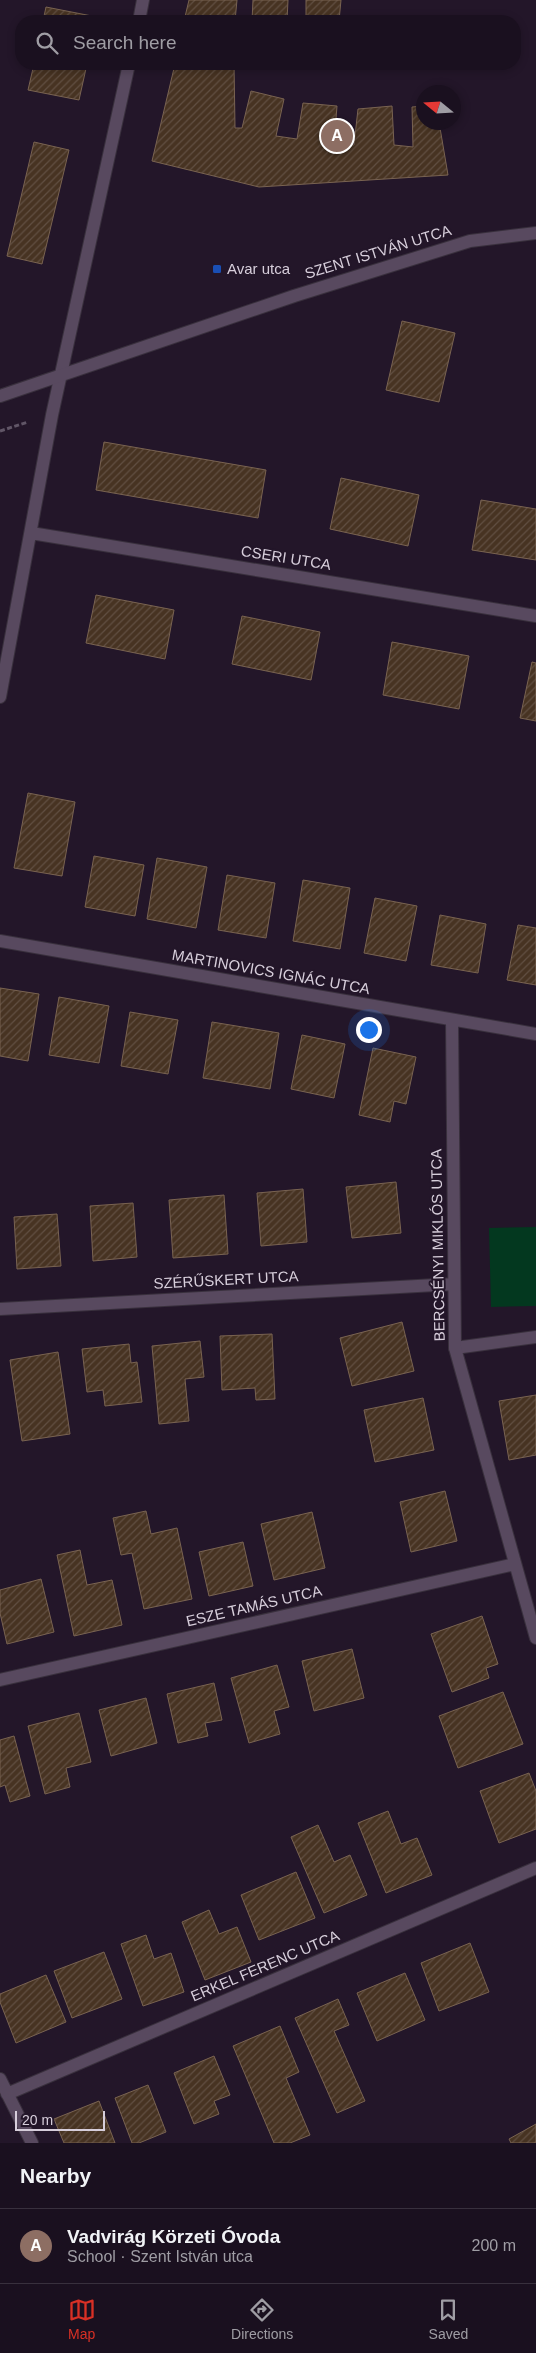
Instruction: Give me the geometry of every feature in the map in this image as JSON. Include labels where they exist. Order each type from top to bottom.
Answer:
[{"type":"street","points":[[139,15],[143,0]]},
{"type":"street","points":[[0,697],[52,415],[128,70]]},
{"type":"street","name":"SZENT ISTVÁN UTCA","points":[[0,396],[61,373],[165,341],[294,296],[470,241],[536,233]]},
{"type":"street","name":"CSERI UTCA","points":[[31,533],[536,616]]},
{"type":"street","name":"MARTINOVICS IGNÁC UTCA","points":[[0,941],[536,1034]]},
{"type":"street","name":"BERCSÉNYI MIKLÓS UTCA","points":[[452,1020],[455,1348],[536,1638]]},
{"type":"street","name":"SZÉRŰSKERT UTCA","points":[[0,1309],[454,1284]]},
{"type":"street","points":[[455,1348],[536,1337]]},
{"type":"street","name":"ESZE TAMÁS UTCA","points":[[0,1680],[515,1564]]},
{"type":"street","name":"ERKEL FERENC UTCA","points":[[7,2094],[536,1868]]},
{"type":"street","points":[[0,2079],[32,2143]]},
{"type":"path","points":[[0,430],[52,415]]},
{"type":"green space","points":[[536,1227],[536,1306],[491,1307],[489,1228]]},
{"type":"building","points":[[189,0],[237,0],[236,15],[185,15]]},
{"type":"building","points":[[253,0],[288,0],[287,15],[252,15]]},
{"type":"building","points":[[306,0],[341,0],[340,15],[306,15]]},
{"type":"building","points":[[46,7],[87,15],[44,15]]},
{"type":"building","points":[[33,70],[86,70],[79,100],[28,90]]},
{"type":"building","points":[[174,70],[234,70],[235,128],[242,128],[251,91],[284,99],[276,136],[297,139],[303,103],[337,106],[334,144],[354,145],[358,109],[392,106],[394,145],[413,147],[412,107],[416,107],[416,130],[440,130],[448,175],[259,187],[152,161]]},
{"type":"building","points":[[34,142],[69,150],[42,264],[7,256]]},
{"type":"building","points":[[402,321],[455,333],[439,402],[386,390]]},
{"type":"building","points":[[104,442],[266,470],[258,518],[96,490]]},
{"type":"building","points":[[341,478],[419,495],[408,546],[330,529]]},
{"type":"building","points":[[481,500],[536,509],[536,560],[472,550]]},
{"type":"building","points":[[96,595],[174,610],[165,659],[86,643]]},
{"type":"building","points":[[242,616],[320,632],[311,680],[232,664]]},
{"type":"building","points":[[392,642],[469,656],[459,709],[383,695]]},
{"type":"building","points":[[532,662],[536,663],[536,721],[520,718]]},
{"type":"building","points":[[28,793],[75,802],[62,876],[14,868]]},
{"type":"building","points":[[94,856],[144,865],[135,916],[85,907]]},
{"type":"building","points":[[157,858],[207,867],[196,928],[147,919]]},
{"type":"building","points":[[227,875],[275,883],[266,938],[218,930]]},
{"type":"building","points":[[303,880],[350,888],[340,949],[293,941]]},
{"type":"building","points":[[375,898],[417,906],[406,961],[364,953]]},
{"type":"building","points":[[440,915],[486,924],[478,973],[431,965]]},
{"type":"building","points":[[518,925],[536,928],[536,985],[507,980]]},
{"type":"building","points":[[0,988],[39,994],[28,1061],[0,1056]]},
{"type":"building","points":[[59,997],[109,1006],[99,1063],[49,1055]]},
{"type":"building","points":[[130,1012],[178,1020],[168,1074],[121,1066]]},
{"type":"building","points":[[212,1022],[279,1033],[270,1089],[203,1078]]},
{"type":"building","points":[[302,1035],[345,1044],[334,1098],[291,1089]]},
{"type":"building","points":[[373,1048],[416,1057],[406,1104],[394,1101],[390,1122],[359,1115]]},
{"type":"building","points":[[396,1182],[401,1233],[352,1238],[346,1187]]},
{"type":"building","points":[[303,1189],[307,1242],[261,1246],[257,1193]]},
{"type":"building","points":[[224,1195],[228,1254],[173,1258],[169,1200]]},
{"type":"building","points":[[133,1203],[137,1257],[93,1261],[90,1206]]},
{"type":"building","points":[[57,1214],[61,1266],[17,1269],[14,1217]]},
{"type":"building","points":[[402,1322],[414,1371],[352,1386],[340,1338]]},
{"type":"building","points":[[272,1334],[275,1399],[256,1400],[255,1388],[222,1390],[220,1336]]},
{"type":"building","points":[[200,1341],[204,1377],[185,1379],[189,1421],[159,1424],[152,1346]]},
{"type":"building","points":[[129,1344],[131,1363],[137,1362],[142,1402],[105,1406],[103,1390],[87,1392],[82,1349]]},
{"type":"building","points":[[58,1352],[70,1434],[22,1441],[10,1360]]},
{"type":"building","points":[[536,1395],[536,1455],[509,1460],[499,1401]]},
{"type":"building","points":[[423,1398],[434,1450],[375,1462],[364,1410]]},
{"type":"building","points":[[445,1491],[457,1541],[411,1552],[400,1502]]},
{"type":"building","points":[[146,1511],[151,1534],[177,1528],[192,1599],[144,1609],[132,1553],[121,1555],[113,1518]]},
{"type":"building","points":[[312,1512],[325,1568],[274,1580],[261,1524]]},
{"type":"building","points":[[243,1542],[253,1586],[209,1596],[199,1552]]},
{"type":"building","points":[[80,1550],[87,1585],[112,1580],[122,1625],[74,1636],[57,1555]]},
{"type":"building","points":[[41,1579],[54,1632],[7,1644],[0,1613],[0,1590]]},
{"type":"building","points":[[482,1616],[498,1664],[486,1668],[489,1678],[452,1692],[431,1634]]},
{"type":"building","points":[[352,1649],[364,1698],[314,1711],[302,1661]]},
{"type":"building","points":[[277,1665],[289,1707],[274,1711],[280,1734],[249,1743],[231,1678]]},
{"type":"building","points":[[214,1683],[222,1720],[205,1723],[208,1736],[178,1743],[167,1694]]},
{"type":"building","points":[[503,1692],[523,1744],[458,1768],[439,1716]]},
{"type":"building","points":[[146,1698],[157,1743],[111,1756],[99,1710]]},
{"type":"building","points":[[79,1713],[91,1762],[66,1768],[70,1787],[45,1794],[28,1726]]},
{"type":"building","points":[[14,1736],[30,1796],[10,1802],[5,1785],[0,1787],[0,1740]]},
{"type":"building","points":[[529,1773],[536,1791],[536,1829],[499,1843],[480,1791]]},
{"type":"building","points":[[388,1811],[401,1844],[417,1838],[432,1875],[386,1893],[358,1823]]},
{"type":"building","points":[[318,1825],[334,1862],[350,1855],[367,1895],[324,1913],[291,1837]]},
{"type":"building","points":[[296,1872],[315,1918],[259,1940],[241,1895]]},
{"type":"building","points":[[209,1910],[219,1934],[237,1927],[251,1962],[205,1980],[182,1922]]},
{"type":"building","points":[[146,1935],[154,1959],[171,1953],[184,1992],[143,2006],[121,1944]]},
{"type":"building","points":[[470,1943],[489,1992],[439,2011],[421,1963]]},
{"type":"building","points":[[104,1952],[122,1999],[72,2018],[54,1971]]},
{"type":"building","points":[[405,1973],[425,2020],[377,2041],[357,1993]]},
{"type":"building","points":[[46,1975],[66,2022],[16,2043],[0,2002],[0,1994]]},
{"type":"building","points":[[338,1999],[349,2025],[334,2031],[365,2101],[337,2113],[295,2018]]},
{"type":"building","points":[[280,2026],[299,2072],[286,2078],[310,2135],[290,2143],[274,2143],[233,2046]]},
{"type":"building","points":[[214,2056],[230,2095],[214,2101],[219,2114],[194,2124],[174,2073]]},
{"type":"building","points":[[148,2085],[166,2132],[139,2143],[132,2143],[115,2098]]},
{"type":"building","points":[[99,2101],[115,2143],[64,2143],[54,2119]]},
{"type":"building","points":[[536,2124],[536,2143],[511,2143],[509,2139]]},
{"type":"place","name":"Vadvirág Körzeti Óvoda","points":[[337,136]]},
{"type":"place","name":"Avar utca","points":[[217,269]]}]
